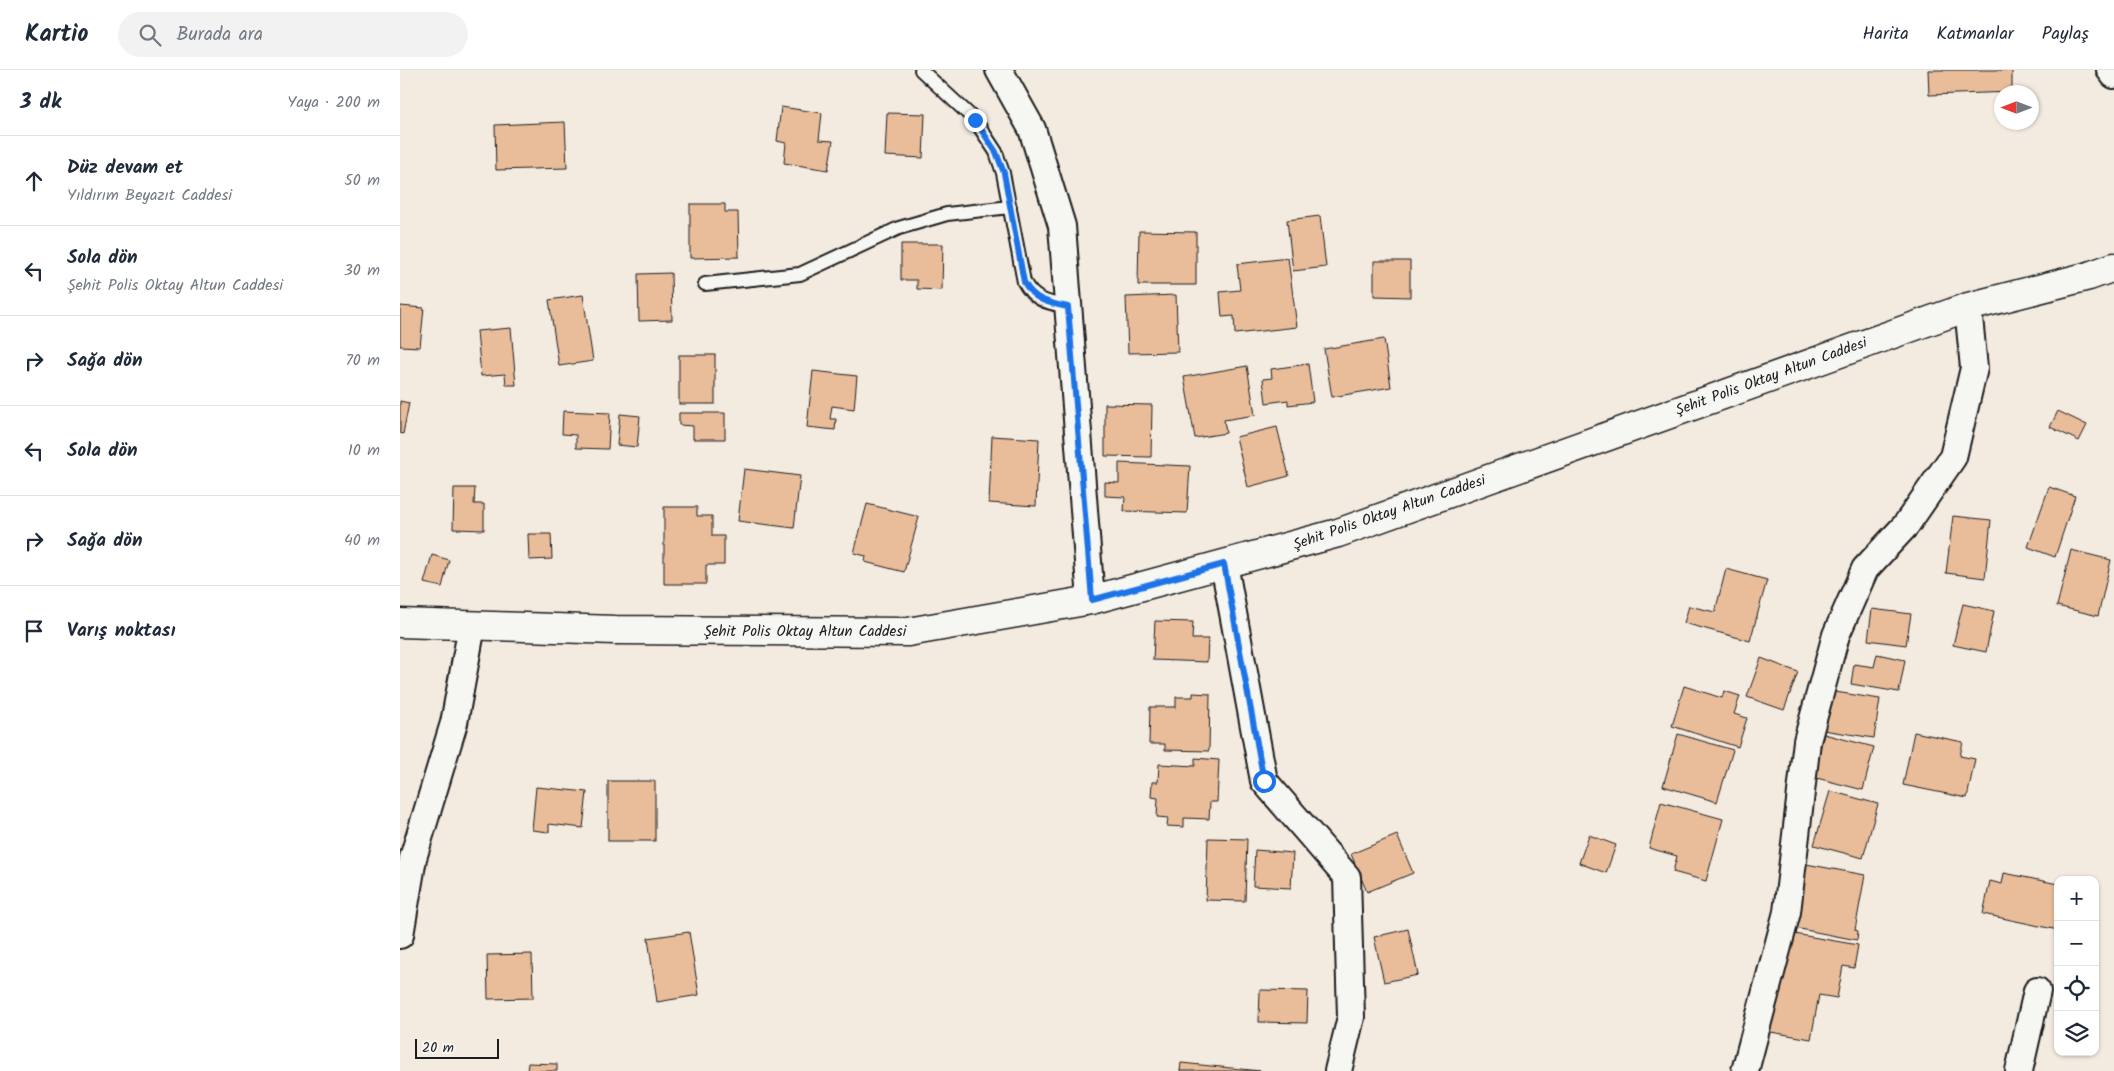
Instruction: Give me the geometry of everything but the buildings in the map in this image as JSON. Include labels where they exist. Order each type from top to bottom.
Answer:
[{"type":"street","points":[[999,70],[1032,129],[1062,226],[1092,600]]},
{"type":"street","points":[[2110,70],[2114,75]]},
{"type":"street","name":"Şehit Polis Oktay Altun Caddesi","points":[[400,623],[615,630],[908,632],[1092,600],[1338,533],[1968,307],[2114,268]]},
{"type":"street","points":[[1745,1071],[1787,912],[1807,741],[1836,634],[1865,569],[1906,525],[1953,457],[1974,368],[1968,307]]},
{"type":"street","points":[[1224,564],[1264,781],[1347,877],[1351,1017],[1338,1071]]},
{"type":"street","points":[[400,935],[413,858],[454,723],[472,626]]},
{"type":"street","points":[[2019,1071],[2037,991]]},
{"type":"lane","points":[[922,70],[964,108],[985,133],[996,152],[1004,173],[1024,282],[1029,291],[1041,301],[1068,307]]},
{"type":"lane","points":[[706,284],[800,274],[899,228],[947,214],[1010,207]]},
{"type":"route","points":[[975,120],[996,152],[1004,173],[1024,282],[1029,291],[1041,301],[1068,307],[1092,600],[1224,564],[1264,781]]}]
